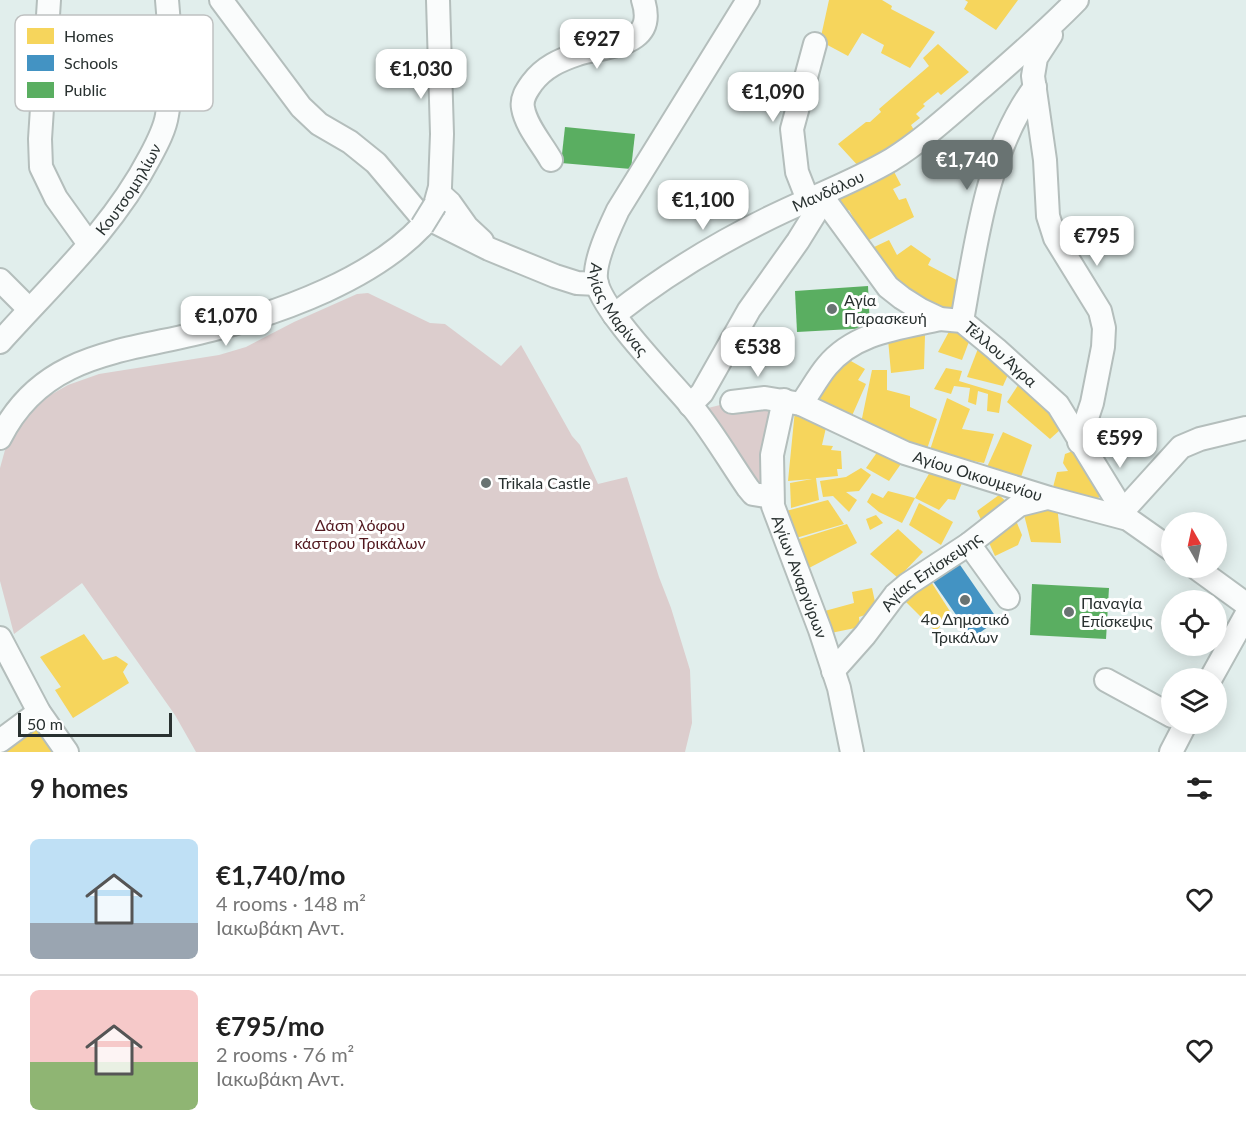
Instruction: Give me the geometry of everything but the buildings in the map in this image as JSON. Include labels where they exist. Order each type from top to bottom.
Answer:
[{"type":"street","points":[[48,15],[49,0]]},
{"type":"street","name":"Κουτσομηλίων","points":[[167,0],[168,15]]},
{"type":"street","points":[[221,0],[292,97],[314,119],[350,142],[376,163],[419,214],[483,246],[577,283],[597,284]]},
{"type":"street","points":[[0,438],[30,395],[68,368],[107,354],[180,339],[237,323],[301,301],[374,264],[422,226],[437,199],[442,134],[438,0]]},
{"type":"street","points":[[551,160],[524,114],[522,104],[526,91],[537,76],[560,60],[615,46],[632,39],[641,31],[646,18],[644,0]]},
{"type":"street","name":"Αγίας Μαρίνας","points":[[748,0],[618,210],[610,226],[596,269],[597,284],[614,315],[690,405],[753,494],[772,497]]},
{"type":"street","points":[[1070,6],[1036,58],[1033,76],[1045,160],[1050,224],[1062,251],[1100,310],[1103,322],[1103,347],[1092,403],[1079,442]]},
{"type":"street","name":"Μανδάλου","points":[[614,315],[681,267],[782,212],[818,198],[889,161],[921,140],[1028,47],[1070,6]]},
{"type":"street","name":"Τέλλου Άγρα","points":[[815,44],[792,129],[797,172],[888,287],[902,298],[951,320],[996,349],[1058,405],[1070,421],[1079,442],[1125,516]]},
{"type":"street","points":[[951,320],[990,182],[1014,118],[1035,87]]},
{"type":"street","points":[[42,111],[41,167],[56,198],[89,244]]},
{"type":"street","name":"Κουτσομηλίων","points":[[0,342],[109,221],[135,185],[154,149],[167,111]]},
{"type":"street","points":[[690,405],[702,393],[749,310],[798,241],[818,198]]},
{"type":"street","points":[[437,199],[450,203],[467,227],[480,239],[483,246]]},
{"type":"street","points":[[0,280],[29,309]]},
{"type":"street","name":"Αγίων Αναργύρων","points":[[852,752],[839,688],[820,630],[776,518],[772,497],[772,455],[792,402],[836,356],[860,340],[881,332],[951,320]]},
{"type":"street","points":[[732,402],[765,398],[792,402]]},
{"type":"street","name":"Αγίου Οικουμενίου","points":[[792,402],[905,453],[1048,498],[1125,516],[1161,542]]},
{"type":"street","points":[[1125,516],[1180,447],[1200,439],[1246,428]]},
{"type":"street","name":"Αγίας Επίσκεψης","points":[[833,670],[865,635],[896,595],[908,584],[969,544],[1019,505],[1048,498]]},
{"type":"street","points":[[969,544],[1008,598]]},
{"type":"street","points":[[1210,578],[1246,604]]},
{"type":"street","points":[[1217,668],[1246,615]]},
{"type":"street","points":[[0,638],[39,712],[67,752]]},
{"type":"street","points":[[1106,680],[1161,710]]},
{"type":"street","points":[[0,741],[39,712]]},
{"type":"street","points":[[1172,752],[1180,734]]},
{"type":"green space","name":"Δάση λόφου κάστρου Τρικάλων","points":[[368,293],[430,323],[445,324],[501,366],[521,345],[572,436],[580,445],[598,484],[627,477],[690,670],[692,723],[685,752],[196,752],[175,715],[82,583],[14,634],[0,581],[0,468],[5,450],[30,411],[45,398],[68,385],[99,374],[219,355],[246,347],[294,322],[357,294]]},
{"type":"green space","points":[[784,400],[759,495],[696,411],[732,402]]},
{"type":"place","name":"Αγία Παρασκευή","points":[[832,309]]},
{"type":"place","name":"Trikala Castle","points":[[486,483]]},
{"type":"place","name":"4ο Δημοτικό Τρικάλων","points":[[965,600]]},
{"type":"place","name":"Παναγία Επίσκεψις","points":[[1069,612]]}]
